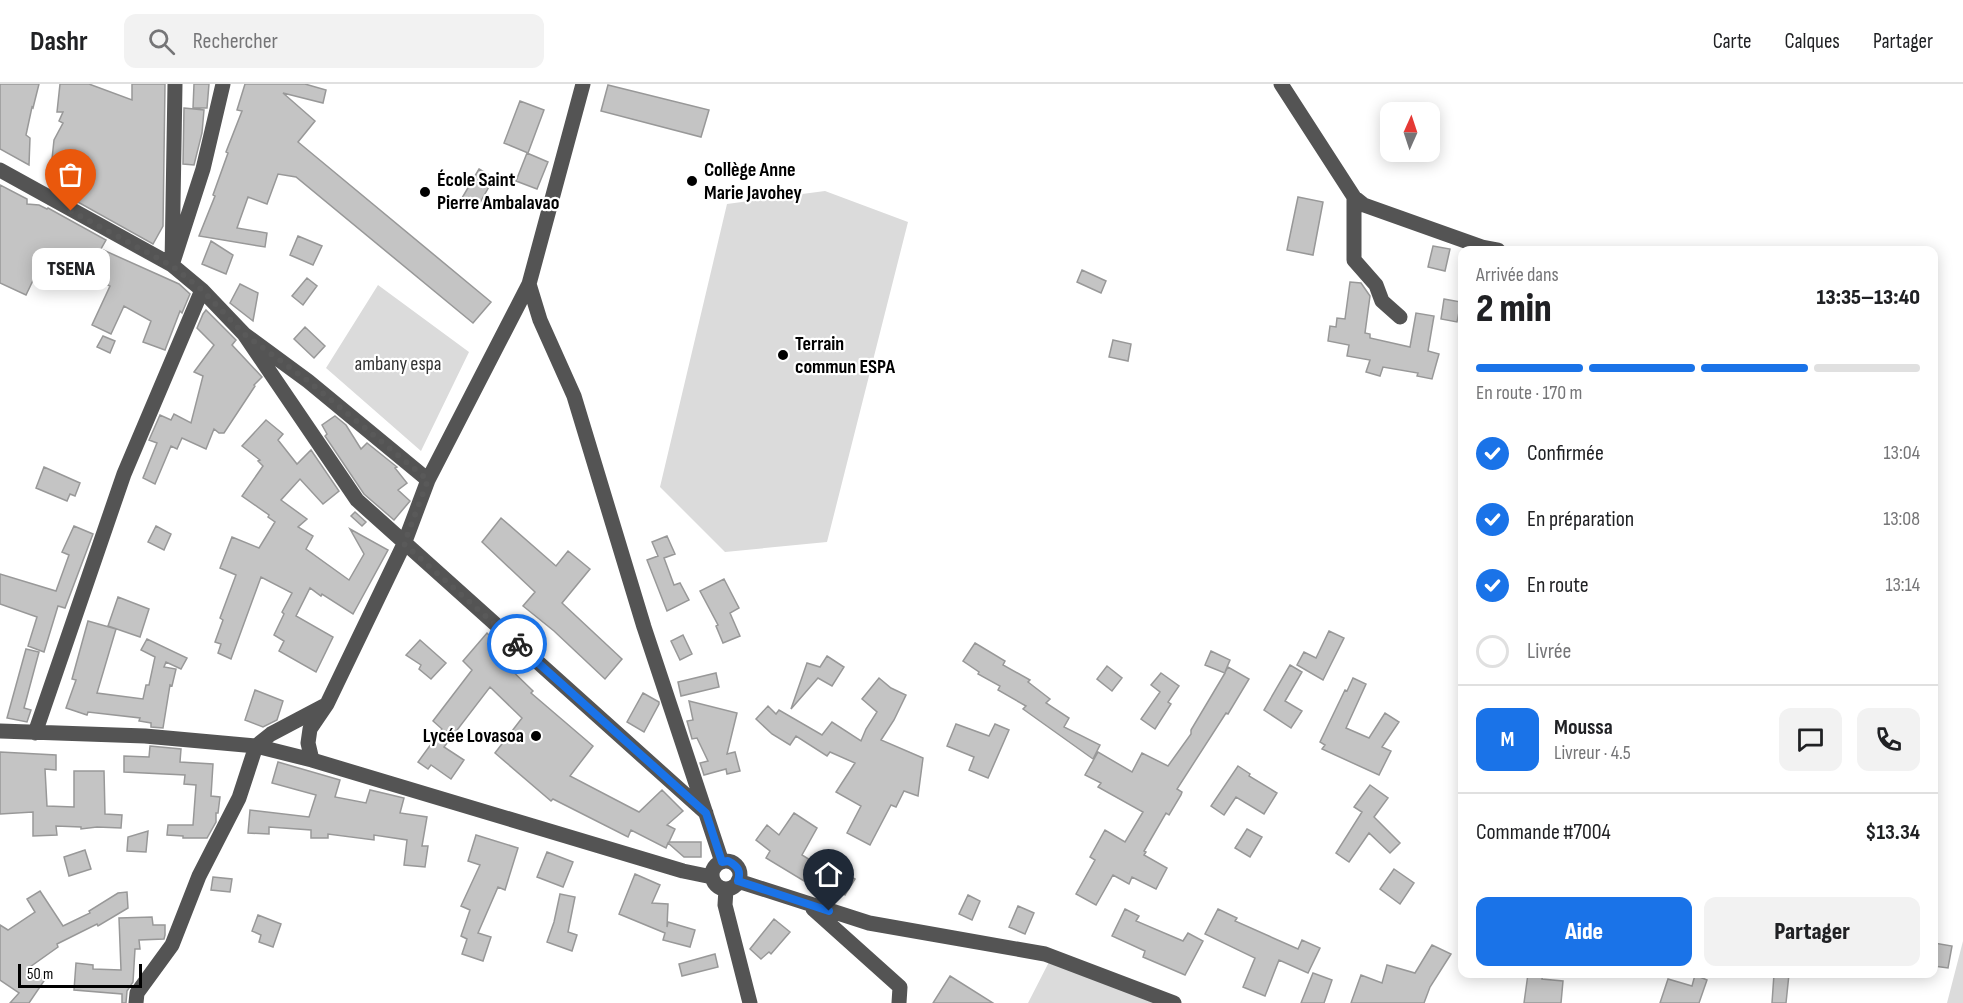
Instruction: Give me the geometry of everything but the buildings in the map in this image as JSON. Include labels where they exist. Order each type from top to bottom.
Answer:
[{"type":"street","points":[[172,266],[176,84]]},
{"type":"street","points":[[172,266],[203,168],[223,84]]},
{"type":"street","points":[[312,760],[308,743],[310,729],[327,704],[404,544],[428,480],[529,284],[583,84]]},
{"type":"street","points":[[1281,84],[1354,197],[1364,205],[1479,246]]},
{"type":"street","points":[[0,171],[172,266],[202,290],[244,334],[357,500],[706,813]]},
{"type":"street","points":[[1354,197],[1354,260],[1376,285],[1382,301],[1400,316]]},
{"type":"street","points":[[529,284],[540,320],[574,396],[644,627],[722,862]]},
{"type":"street","points":[[35,734],[124,474],[202,290]]},
{"type":"street","points":[[244,334],[308,381],[428,480]]},
{"type":"street","points":[[136,1003],[137,993],[172,945],[199,876],[239,798],[256,746],[271,734],[327,704]]},
{"type":"street","points":[[0,731],[145,736],[256,746],[312,760],[683,871],[712,877]]},
{"type":"street","points":[[750,1003],[725,906],[732,885],[740,875],[738,869],[728,861],[722,862],[713,870],[712,877],[714,883],[720,887],[732,885],[869,923],[1045,954],[1174,1003]]},
{"type":"street","points":[[809,905],[900,987],[899,1003]]},
{"type":"green space","name":"Terrain commun ESPA","points":[[825,191],[908,222],[827,542],[725,552],[660,487],[727,204]]},
{"type":"green space","name":"ambany espa","points":[[378,285],[469,352],[421,451],[326,368]]},
{"type":"green space","points":[[1963,941],[1963,1003],[1947,1003]]},
{"type":"green space","points":[[1049,962],[1157,1003],[1028,1003]]},
{"type":"way so far","points":[[71,211],[172,266],[202,290],[244,334],[308,381],[428,480],[404,544],[517,644]]},
{"type":"place","name":"Collège Anne Marie Javohey","points":[[692,181]]},
{"type":"place","name":"École Saint Pierre Ambalavao","points":[[425,192]]},
{"type":"place","name":"TSENA","points":[[71,211]]},
{"type":"place","name":"Terrain commun ESPA","points":[[783,355]]},
{"type":"place","name":"Lycée Lovasoa","points":[[536,736]]},
{"type":"route","points":[[517,644],[706,813],[722,862],[728,861],[734,864],[740,875],[738,881],[829,911]]}]
